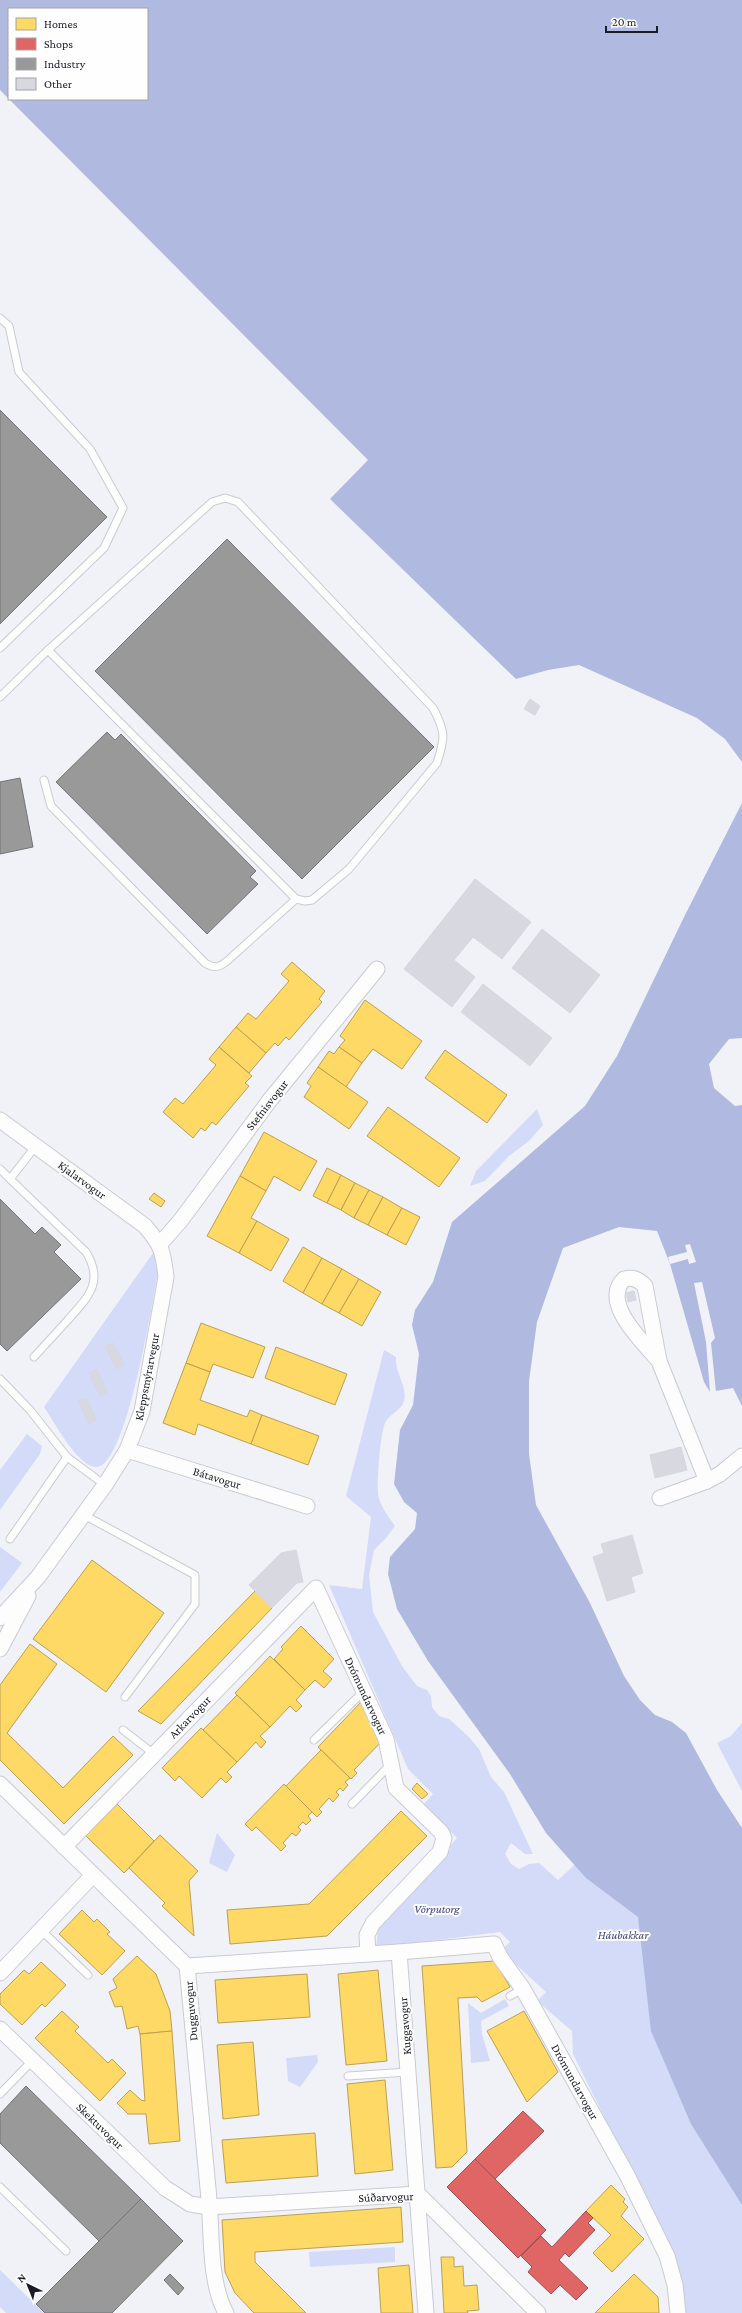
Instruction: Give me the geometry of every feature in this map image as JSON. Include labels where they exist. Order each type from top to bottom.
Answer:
[{"type":"street","name":"Stefnisvogur","points":[[160,1244],[181,1220],[270,1100],[377,969]]},
{"type":"street","name":"Kjalarvogur","points":[[0,1120],[145,1226],[160,1244]]},
{"type":"street","name":"Kleppsmýrarvegur","points":[[0,1618],[38,1577],[84,1515],[127,1450],[142,1411],[166,1277],[164,1256],[160,1244]]},
{"type":"street","points":[[659,1361],[627,1324],[622,1315],[619,1307],[617,1289],[624,1279],[632,1277],[639,1280],[645,1286],[659,1361],[707,1481]]},
{"type":"street","name":"Bátavogur","points":[[127,1450],[307,1506]]},
{"type":"street","points":[[660,1498],[707,1481],[720,1474],[742,1456]]},
{"type":"street","name":"Kleppsmýrarvegur","points":[[0,1649],[38,1577]]},
{"type":"street","name":"Drómundarvogur","points":[[316,1588],[386,1739],[396,1788],[441,1832],[444,1838],[440,1852],[373,1923],[367,1935],[368,1954]]},
{"type":"street","name":"Arkarvogur","points":[[64,1847],[316,1588]]},
{"type":"street","name":"Dugguvogur","points":[[0,1784],[187,1966],[209,2207],[212,2259],[222,2304],[226,2313]]},
{"type":"street","points":[[0,1972],[93,1875]]},
{"type":"street","name":"Drómundarvogur","points":[[399,1952],[494,1944],[516,1992],[627,2175],[668,2256],[675,2285],[678,2313]]},
{"type":"street","points":[[187,1966],[399,1952]]},
{"type":"street","name":"Kuggavogur","points":[[399,1952],[426,2313]]},
{"type":"street","name":"Skektuvogur","points":[[0,2029],[165,2188],[190,2204],[209,2207]]},
{"type":"street","name":"Súðarvogur","points":[[209,2207],[418,2194],[538,2313]]},
{"type":"lane","points":[[0,318],[8,326],[19,372],[90,449],[123,508],[104,548],[0,648]]},
{"type":"lane","points":[[0,698],[48,650],[212,502],[225,498],[238,502],[433,708],[442,726],[443,743],[437,763],[349,869],[312,900],[305,901],[296,899],[48,650]]},
{"type":"lane","points":[[44,780],[51,806],[205,963],[211,967],[219,967],[226,962],[296,899]]},
{"type":"lane","points":[[10,1179],[35,1147]]},
{"type":"lane","points":[[0,1169],[86,1252],[94,1270],[94,1282],[89,1296],[34,1357]]},
{"type":"lane","points":[[0,1379],[30,1410],[67,1457],[105,1485]]},
{"type":"lane","points":[[10,1539],[67,1457]]},
{"type":"lane","points":[[84,1515],[195,1574],[195,1604],[125,1697]]},
{"type":"lane","points":[[314,1740],[364,1690]]},
{"type":"lane","points":[[123,1730],[154,1754]]},
{"type":"lane","points":[[352,1804],[391,1764]]},
{"type":"lane","points":[[41,1930],[88,1975]]},
{"type":"lane","points":[[0,2094],[32,2061]]},
{"type":"lane","points":[[348,2076],[408,2072]]},
{"type":"lane","points":[[0,2187],[66,2251]]},
{"type":"green space","points":[[537,1109],[543,1125],[529,1141],[509,1156],[485,1181],[470,1186],[476,1171]]},
{"type":"green space","points":[[153,1253],[157,1256],[158,1272],[136,1381],[127,1414],[117,1442],[106,1461],[95,1467],[81,1459],[73,1451],[44,1407]]},
{"type":"green space","name":"Háubakkar","points":[[384,1350],[396,1357],[397,1369],[403,1385],[405,1396],[403,1404],[388,1418],[384,1426],[379,1468],[379,1498],[385,1511],[395,1526],[374,1550],[369,1575],[373,1612],[402,1666],[417,1686],[427,1690],[431,1696],[432,1707],[439,1716],[449,1719],[469,1737],[479,1749],[491,1777],[504,1792],[533,1854],[525,1854],[511,1843],[505,1854],[511,1864],[519,1869],[529,1864],[539,1863],[558,1880],[657,1789],[742,2009],[742,2313],[683,2313],[672,2253],[573,2054],[572,2031],[537,2001],[546,1992],[501,1951],[510,1942],[500,1932],[376,1948],[378,1930],[383,1922],[451,1849],[449,1847],[457,1838],[423,1805],[433,1794],[408,1769],[329,1585],[362,1589],[371,1517],[346,1496]]},
{"type":"green space","points":[[27,1434],[42,1446],[40,1454],[0,1510],[0,1470]]},
{"type":"green space","points":[[0,1547],[22,1563],[0,1592]]},
{"type":"green space","points":[[742,1723],[742,1791],[717,1743],[731,1736]]},
{"type":"green space","points":[[217,1833],[235,1855],[227,1872],[209,1863]]},
{"type":"green space","points":[[505,1999],[509,2006],[481,2021],[482,2034],[490,2061],[471,2063],[468,2003],[481,2013]]},
{"type":"green space","points":[[317,2055],[318,2062],[300,2087],[288,2081],[286,2058]]},
{"type":"green space","points":[[395,2247],[395,2262],[310,2267],[309,2252]]},
{"type":"green space","points":[[0,2270],[44,2313],[6,2313],[0,2307]]},
{"type":"shaded area","points":[[0,0],[742,0],[742,762],[725,739],[697,718],[579,665],[548,670],[516,679],[330,499],[368,460],[10,100],[148,100],[148,8],[8,8],[8,98],[0,90]]},
{"type":"shaded area","points":[[742,803],[742,1038],[729,1039],[709,1064],[714,1088],[735,1106],[742,1105],[742,1406],[733,1388],[710,1392],[704,1382],[670,1264],[657,1231],[619,1227],[563,1248],[537,1322],[529,1381],[529,1454],[536,1505],[590,1603],[624,1676],[640,1700],[655,1715],[672,1722],[686,1733],[717,1790],[742,1828],[742,2205],[691,2124],[651,2031],[638,1917],[586,1878],[546,1833],[510,1774],[428,1661],[397,1609],[388,1574],[390,1557],[415,1529],[417,1513],[404,1502],[394,1484],[400,1430],[413,1405],[419,1354],[412,1325],[415,1310],[433,1282],[452,1222],[585,1106],[617,1056],[685,915]]},
{"type":"pier","points":[[690,1244],[696,1262],[689,1264],[688,1259],[670,1264],[668,1257],[687,1252],[685,1245]]},
{"type":"pier","points":[[702,1282],[715,1338],[711,1343],[716,1392],[710,1392],[706,1342],[694,1283]]},
{"type":"building: Homes","points":[[292,962],[325,991],[319,999],[322,1002],[289,1040],[286,1037],[278,1046],[275,1043],[266,1053],[236,1027],[248,1013],[256,1019],[289,981],[281,974]]},
{"type":"building: Homes","points":[[365,1000],[422,1041],[402,1069],[373,1049],[362,1063],[339,1047],[345,1040],[340,1036]]},
{"type":"building: Homes","points":[[236,1027],[266,1053],[249,1073],[219,1047]]},
{"type":"building: Homes","points":[[219,1047],[252,1076],[245,1083],[249,1086],[216,1125],[212,1122],[205,1131],[201,1128],[193,1138],[163,1112],[175,1098],[183,1104],[216,1065],[209,1059]]},
{"type":"building: Homes","points":[[339,1047],[362,1063],[346,1087],[318,1067],[329,1051],[334,1054]]},
{"type":"building: Homes","points":[[445,1050],[507,1095],[487,1123],[425,1078]]},
{"type":"building: Homes","points":[[318,1067],[368,1102],[349,1129],[304,1097],[311,1086],[307,1083]]},
{"type":"building: Homes","points":[[388,1107],[460,1158],[439,1187],[367,1136]]},
{"type":"building: Homes","points":[[264,1132],[317,1161],[300,1191],[274,1176],[266,1191],[240,1176]]},
{"type":"building: Homes","points":[[327,1168],[341,1175],[327,1203],[313,1196]]},
{"type":"building: Homes","points":[[341,1175],[355,1183],[341,1210],[327,1203]]},
{"type":"building: Homes","points":[[240,1176],[266,1191],[251,1218],[257,1221],[239,1253],[207,1236]]},
{"type":"building: Homes","points":[[355,1183],[369,1190],[354,1218],[341,1210]]},
{"type":"building: Homes","points":[[369,1190],[383,1197],[368,1225],[354,1218]]},
{"type":"building: Homes","points":[[154,1193],[165,1201],[161,1207],[149,1199]]},
{"type":"building: Homes","points":[[383,1197],[402,1208],[387,1235],[368,1225]]},
{"type":"building: Homes","points":[[402,1208],[420,1217],[406,1245],[387,1235]]},
{"type":"building: Homes","points":[[257,1221],[289,1239],[271,1271],[239,1253]]},
{"type":"building: Homes","points":[[303,1247],[322,1258],[303,1293],[283,1281]]},
{"type":"building: Homes","points":[[322,1258],[342,1269],[322,1304],[303,1293]]},
{"type":"building: Homes","points":[[342,1269],[359,1279],[339,1313],[322,1304]]},
{"type":"building: Homes","points":[[359,1279],[381,1292],[362,1326],[339,1313]]},
{"type":"building: Homes","points":[[201,1323],[265,1347],[253,1378],[213,1364],[210,1372],[186,1363]]},
{"type":"building: Homes","points":[[276,1347],[347,1374],[335,1405],[265,1378]]},
{"type":"building: Homes","points":[[186,1363],[210,1372],[200,1400],[247,1417],[250,1410],[262,1415],[251,1444],[198,1424],[195,1435],[163,1423]]},
{"type":"building: Homes","points":[[262,1415],[319,1436],[308,1465],[251,1444]]},
{"type":"building: Homes","points":[[92,1560],[164,1613],[106,1692],[33,1639]]},
{"type":"building: Homes","points":[[255,1591],[272,1608],[161,1724],[138,1711]]},
{"type":"building: Homes","points":[[301,1626],[334,1659],[323,1671],[332,1679],[324,1688],[315,1680],[305,1690],[274,1659],[283,1649],[281,1647]]},
{"type":"building: Homes","points":[[30,1644],[57,1664],[7,1733],[63,1788],[113,1736],[133,1755],[64,1824],[0,1760],[0,1685]]},
{"type":"building: Homes","points":[[270,1656],[305,1690],[296,1700],[302,1706],[296,1712],[290,1706],[270,1727],[235,1693]]},
{"type":"building: Homes","points":[[237,1695],[270,1727],[260,1736],[266,1742],[261,1748],[256,1742],[237,1762],[203,1730]]},
{"type":"building: Homes","points":[[363,1700],[382,1741],[354,1770],[357,1773],[351,1779],[318,1747]]},
{"type":"building: Homes","points":[[201,1728],[237,1762],[227,1772],[232,1777],[226,1783],[221,1778],[202,1798],[179,1776],[175,1781],[162,1768]]},
{"type":"building: Homes","points":[[321,1750],[350,1778],[345,1782],[348,1785],[343,1791],[340,1788],[336,1792],[339,1795],[333,1802],[329,1798],[319,1809],[322,1812],[317,1817],[286,1786]]},
{"type":"building: Homes","points":[[417,1783],[428,1794],[422,1799],[412,1789]]},
{"type":"building: Homes","points":[[284,1784],[312,1812],[308,1816],[311,1820],[306,1825],[303,1822],[298,1827],[301,1830],[296,1836],[292,1833],[283,1843],[286,1846],[281,1851],[256,1827],[252,1831],[245,1824]]},
{"type":"building: Homes","points":[[117,1804],[154,1841],[124,1873],[86,1836]]},
{"type":"building: Homes","points":[[401,1811],[427,1836],[327,1936],[230,1944],[227,1910],[309,1904]]},
{"type":"building: Homes","points":[[160,1835],[198,1871],[189,1881],[194,1936],[162,1906],[165,1903],[129,1868]]},
{"type":"building: Homes","points":[[82,1910],[94,1922],[97,1919],[110,1932],[107,1934],[125,1951],[102,1975],[59,1934]]},
{"type":"building: Homes","points":[[137,1956],[156,1974],[170,2011],[172,2031],[140,2034],[138,2026],[127,2029],[122,2006],[115,2007],[109,1992],[117,1988],[113,1979]]},
{"type":"building: Homes","points":[[495,1961],[510,1987],[482,2002],[477,1997],[458,1998],[467,2152],[452,2167],[436,2168],[422,1966]]},
{"type":"building: Homes","points":[[41,1962],[66,1985],[45,2007],[42,2004],[22,2025],[0,2004],[0,1994],[24,1970],[29,1974]]},
{"type":"building: Homes","points":[[378,1970],[387,2061],[346,2065],[338,1974]]},
{"type":"building: Homes","points":[[307,1974],[310,2017],[218,2023],[215,1980]]},
{"type":"building: Homes","points":[[62,2011],[79,2027],[75,2031],[108,2063],[112,2059],[126,2073],[100,2101],[35,2038]]},
{"type":"building: Homes","points":[[524,2011],[558,2072],[527,2102],[487,2031]]},
{"type":"building: Homes","points":[[172,2031],[180,2141],[149,2144],[146,2114],[128,2114],[117,2103],[130,2090],[141,2100],[145,2101],[140,2034]]},
{"type":"building: Homes","points":[[253,2042],[259,2115],[223,2119],[217,2045]]},
{"type":"building: Homes","points":[[385,2080],[393,2170],[355,2174],[347,2084]]},
{"type":"building: Homes","points":[[315,2133],[318,2176],[226,2183],[222,2140]]},
{"type":"building: Homes","points":[[611,2185],[625,2199],[623,2202],[628,2207],[621,2216],[644,2239],[612,2272],[593,2253],[611,2235],[586,2211]]},
{"type":"building: Homes","points":[[401,2207],[403,2242],[255,2252],[255,2262],[306,2313],[254,2313],[235,2293],[225,2272],[222,2220]]},
{"type":"building: Homes","points":[[441,2257],[454,2257],[454,2267],[463,2266],[464,2286],[477,2285],[479,2310],[467,2311],[468,2313],[444,2313]]},
{"type":"building: Homes","points":[[409,2265],[413,2313],[381,2313],[378,2268]]},
{"type":"building: Homes","points":[[634,2274],[658,2297],[659,2313],[595,2313]]},
{"type":"building: Shops","points":[[523,2111],[544,2131],[495,2179],[475,2159]]},
{"type":"building: Shops","points":[[475,2159],[546,2230],[518,2258],[447,2187]]},
{"type":"building: Shops","points":[[586,2211],[593,2218],[588,2223],[595,2230],[569,2257],[565,2253],[559,2260],[588,2288],[576,2300],[560,2285],[551,2294],[528,2272],[532,2267],[521,2256],[541,2236],[552,2247]]},
{"type":"building: Industry","points":[[0,410],[107,517],[0,624]]},
{"type":"building: Industry","points":[[227,539],[434,747],[302,879],[95,671]]},
{"type":"building: Industry","points":[[107,732],[115,740],[121,734],[256,871],[250,877],[258,884],[207,934],[56,782]]},
{"type":"building: Industry","points":[[20,778],[33,847],[0,854],[0,782]]},
{"type":"building: Industry","points":[[0,1199],[35,1234],[42,1227],[61,1245],[54,1252],[81,1279],[7,1351],[0,1344]]},
{"type":"building: Industry","points":[[26,2086],[141,2199],[99,2241],[0,2143],[0,2114]]},
{"type":"building: Industry","points":[[141,2199],[183,2241],[112,2313],[45,2313],[36,2304]]},
{"type":"building: Industry","points":[[170,2274],[184,2288],[178,2295],[164,2280]]},
{"type":"building: Other","points":[[530,699],[540,706],[535,715],[524,709]]},
{"type":"building: Other","points":[[475,879],[531,922],[502,959],[473,937],[454,960],[475,977],[452,1007],[404,969]]},
{"type":"building: Other","points":[[542,929],[600,975],[570,1013],[512,968]]},
{"type":"building: Other","points":[[483,984],[552,1038],[530,1066],[461,1012]]},
{"type":"building: Other","points":[[634,1291],[636,1300],[628,1302],[626,1293]]},
{"type":"building: Other","points":[[113,1343],[124,1365],[116,1369],[105,1346]]},
{"type":"building: Other","points":[[97,1369],[107,1392],[100,1396],[89,1373]]},
{"type":"building: Other","points":[[86,1398],[96,1420],[89,1424],[78,1401]]},
{"type":"building: Other","points":[[681,1447],[687,1470],[655,1478],[650,1455]]},
{"type":"building: Other","points":[[632,1535],[643,1573],[631,1577],[635,1592],[607,1601],[593,1557],[604,1553],[601,1544]]},
{"type":"building: Other","points":[[296,1550],[303,1582],[297,1583],[272,1608],[249,1585],[281,1553]]},
{"type":"park label","name":"Vörputorg","points":[[437,1909]]}]
